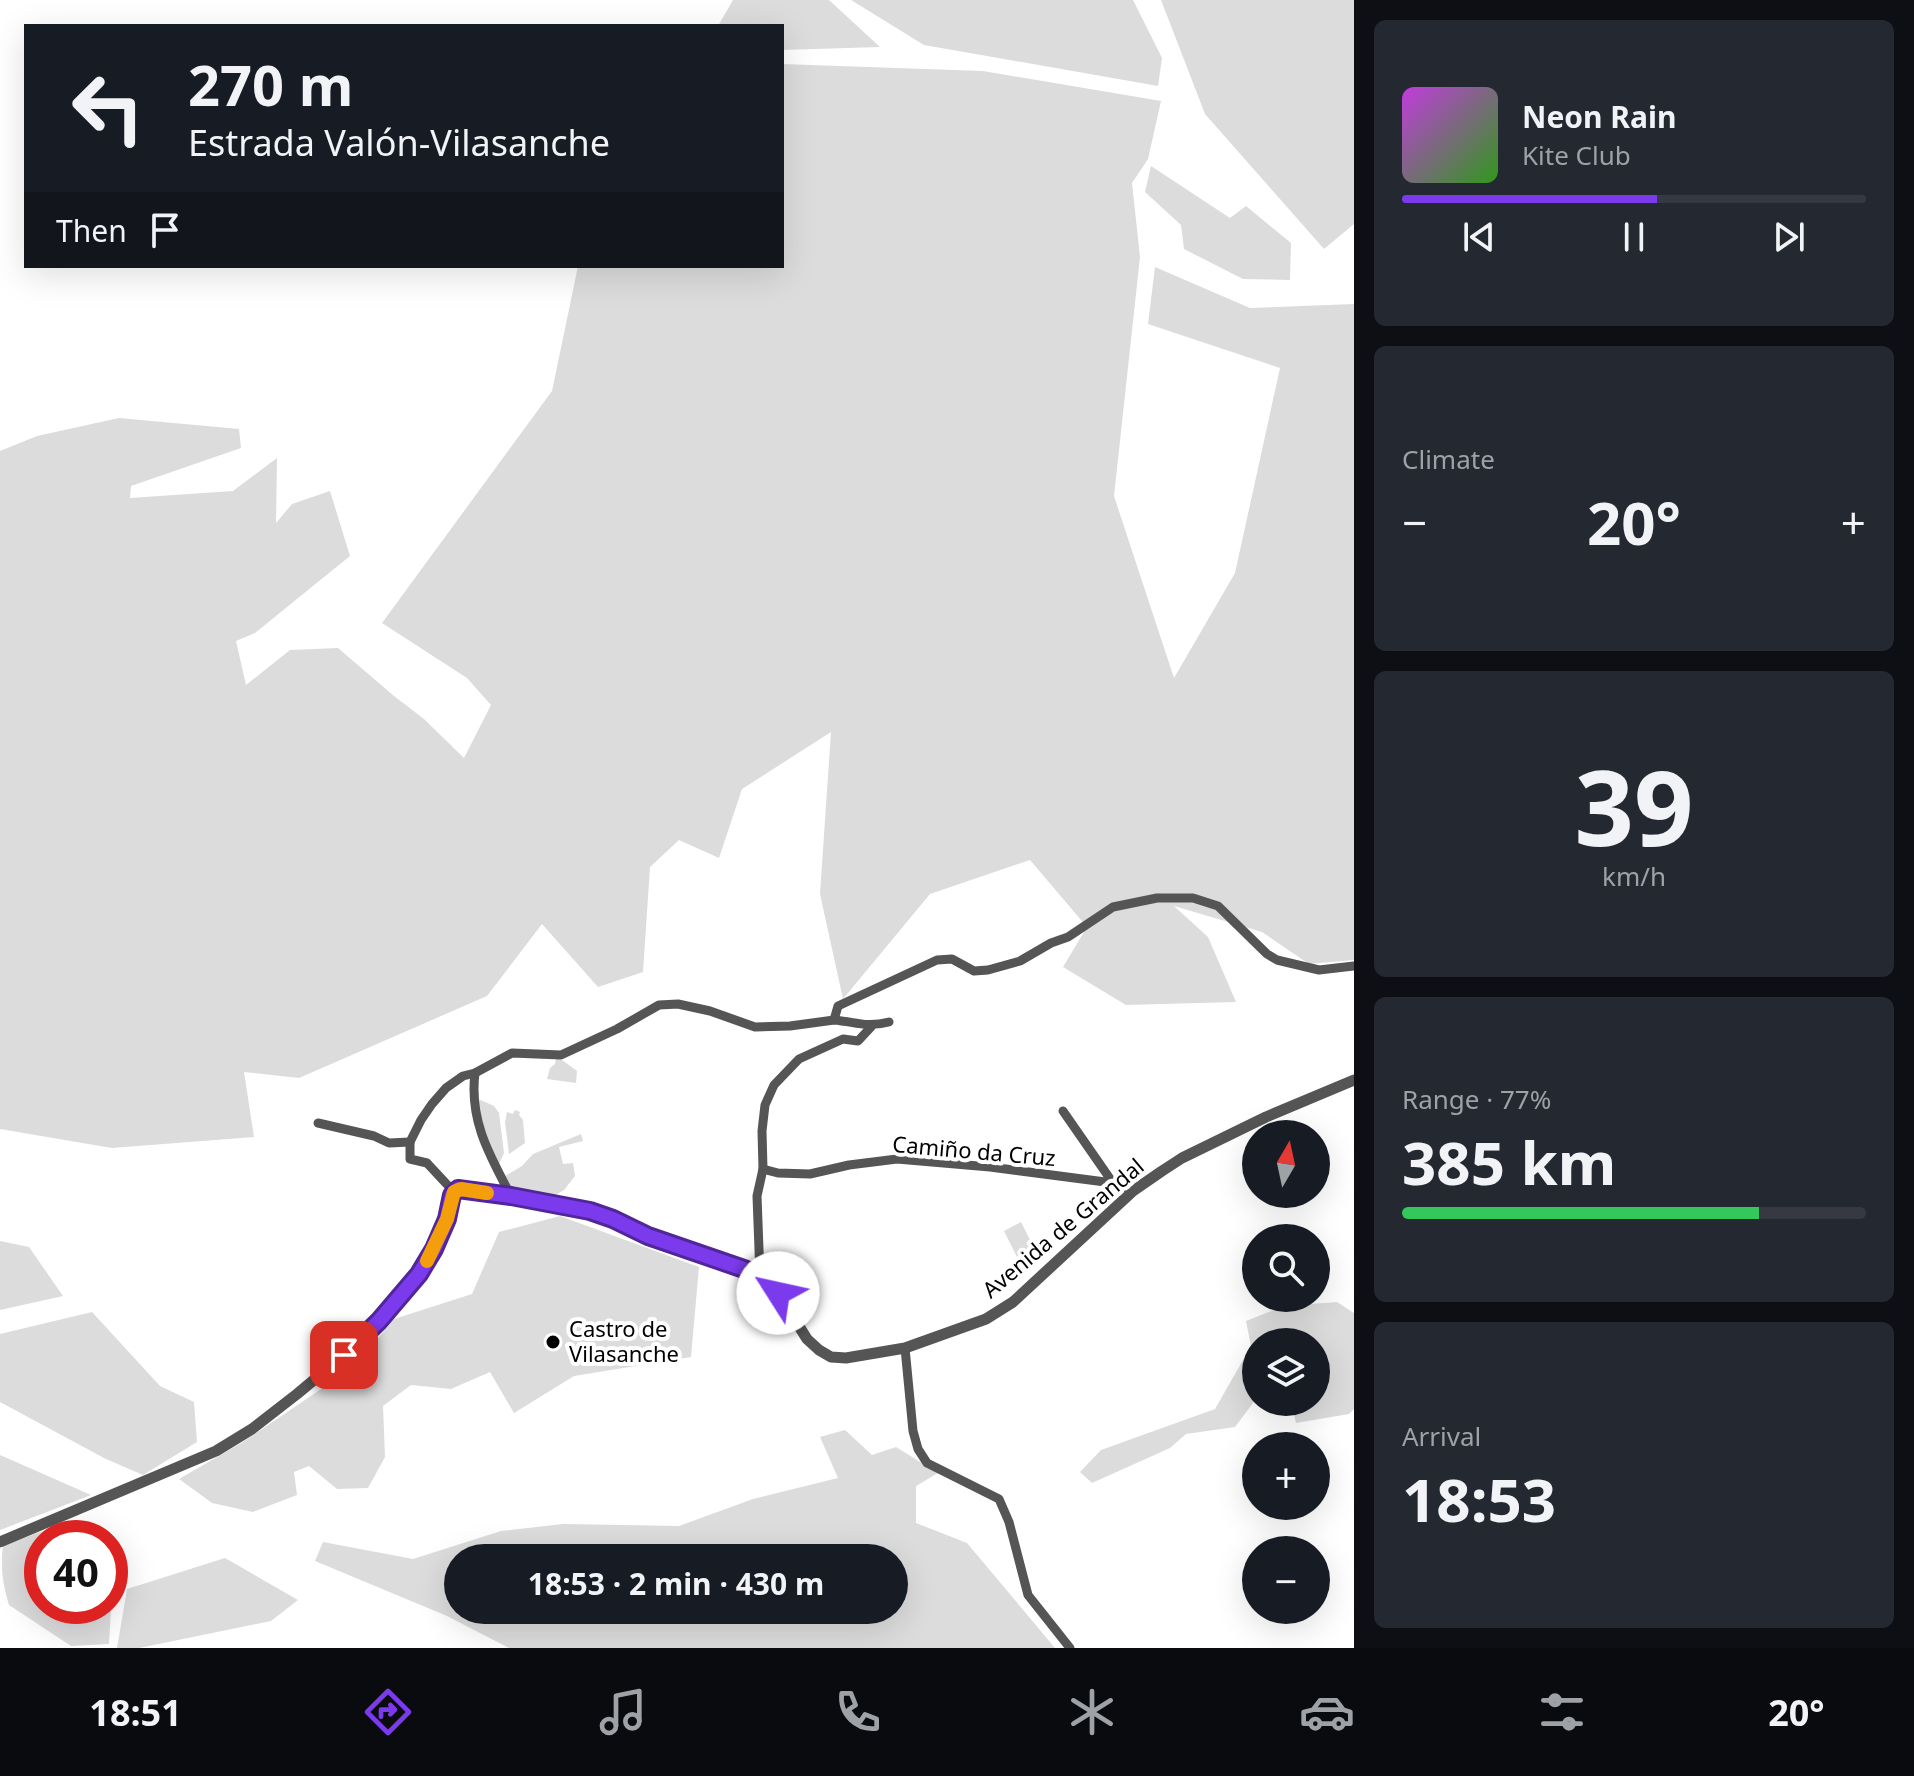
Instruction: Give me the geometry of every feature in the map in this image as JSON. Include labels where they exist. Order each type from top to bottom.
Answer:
[{"type":"street","points":[[834,1020],[838,1006],[937,960],[952,959],[974,971],[1020,961],[1068,937],[1113,907],[1157,898],[1193,898],[1218,906],[1267,954],[1284,963],[1319,970],[1354,966]]},
{"type":"street","points":[[0,1542],[216,1451],[252,1429],[356,1345],[412,1284],[447,1219],[454,1192],[427,1163],[410,1159],[410,1142],[421,1120],[446,1088],[463,1076],[512,1053],[561,1055],[659,1005],[678,1004],[710,1011],[755,1027],[834,1020],[871,1027]]},
{"type":"street","points":[[760,1276],[757,1196],[763,1169],[765,1105],[774,1085],[799,1059],[843,1039],[858,1041],[871,1027],[889,1022]]},
{"type":"street","points":[[475,1073],[475,1104],[483,1139],[511,1196]]},
{"type":"street","name":"Avenida de Grandal","points":[[454,1192],[461,1189],[590,1211],[648,1236],[760,1276],[778,1293],[807,1339],[823,1354],[837,1359],[846,1358],[905,1348],[986,1319],[1013,1302],[1133,1191],[1182,1158],[1266,1117],[1354,1080]]},
{"type":"street","points":[[1063,1111],[1113,1183]]},
{"type":"street","points":[[318,1123],[374,1136],[389,1143],[410,1142]]},
{"type":"street","name":"Camiño da Cruz","points":[[763,1169],[810,1174],[897,1159],[1113,1183],[1133,1191]]},
{"type":"street","points":[[905,1348],[913,1431],[918,1449],[927,1463],[999,1499],[1009,1522],[1028,1595],[1070,1648]]},
{"type":"shaded area","points":[[733,0],[829,0],[880,47],[784,50],[784,24],[719,24]]},
{"type":"shaded area","points":[[851,0],[1133,0],[1162,58],[1158,86],[924,45]]},
{"type":"shaded area","points":[[1161,0],[1354,0],[1354,224],[1324,249],[1205,114]]},
{"type":"shaded area","points":[[784,64],[983,71],[1161,101],[1148,159],[1132,183],[1140,257],[1114,496],[1174,678],[1235,573],[1280,368],[1148,324],[1155,267],[1250,308],[1354,304],[1354,960],[1309,964],[1262,932],[1174,906],[1208,937],[1236,1002],[1126,1005],[1063,967],[1087,927],[1030,860],[930,894],[843,999],[820,894],[831,732],[742,789],[719,858],[679,840],[650,867],[643,972],[598,987],[542,924],[487,996],[299,1078],[244,1072],[254,1137],[112,1148],[0,1129],[0,451],[37,436],[119,418],[239,429],[241,448],[131,486],[130,498],[233,491],[277,458],[276,523],[292,504],[330,491],[350,556],[255,633],[236,641],[246,685],[290,650],[338,648],[424,719],[464,758],[491,705],[467,678],[382,623],[552,391],[578,268],[784,268]]},
{"type":"shaded area","points":[[1151,166],[1230,218],[1246,206],[1291,243],[1290,280],[1243,279],[1184,249],[1181,225],[1145,192]]},
{"type":"shaded area","points":[[556,1058],[577,1071],[576,1083],[547,1079]]},
{"type":"shaded area","points":[[476,1098],[494,1106],[499,1113],[504,1153],[499,1164],[496,1164]]},
{"type":"shaded area","points":[[515,1110],[520,1112],[523,1120],[525,1143],[509,1154],[505,1122],[507,1112],[513,1114]]},
{"type":"shaded area","points":[[581,1134],[583,1141],[559,1147],[563,1164],[573,1163],[575,1176],[564,1190],[554,1196],[510,1188],[505,1176],[522,1166],[533,1154]]},
{"type":"shaded area","points":[[560,1216],[699,1267],[691,1357],[574,1376],[514,1413],[490,1372],[451,1389],[411,1385],[383,1406],[385,1457],[368,1488],[337,1489],[309,1466],[294,1472],[297,1495],[253,1512],[212,1503],[179,1479],[243,1442],[355,1366],[394,1319],[472,1294],[499,1232]]},
{"type":"shaded area","points":[[1021,1222],[1039,1258],[1022,1267],[1004,1231]]},
{"type":"shaded area","points":[[0,1241],[29,1247],[63,1296],[0,1310]]},
{"type":"shaded area","points":[[1337,1302],[1354,1313],[1354,1409],[1349,1414],[1296,1423],[1294,1416],[1330,1416],[1330,1328],[1247,1328],[1246,1321],[1269,1312],[1330,1312],[1330,1303]]},
{"type":"shaded area","points":[[92,1312],[160,1386],[194,1402],[197,1442],[143,1475],[106,1459],[0,1402],[0,1334]]},
{"type":"shaded area","points":[[1242,1362],[1243,1416],[1235,1427],[1186,1434],[1170,1448],[1092,1483],[1080,1472],[1101,1450],[1215,1409]]},
{"type":"shaded area","points":[[845,1430],[872,1455],[896,1447],[938,1473],[916,1486],[916,1523],[967,1543],[1055,1648],[509,1648],[462,1624],[908,1624],[908,1544],[460,1544],[501,1531],[563,1524],[679,1526],[753,1499],[838,1478],[820,1437]]},
{"type":"shaded area","points":[[0,1455],[91,1495],[24,1520],[0,1530]]},
{"type":"shaded area","points":[[24,1538],[24,1615],[9,1605],[3,1576],[3,1546]]},
{"type":"shaded area","points":[[323,1542],[413,1559],[444,1549],[444,1615],[315,1561]]},
{"type":"shaded area","points":[[225,1558],[298,1600],[271,1621],[139,1648],[117,1648],[121,1624],[128,1624],[128,1589]]},
{"type":"shaded area","points":[[38,1624],[110,1624],[109,1644],[71,1646]]},
{"type":"slow traffic","points":[[427,1261],[447,1219],[454,1192],[461,1189],[487,1193]]},
{"type":"place","name":"Castro de Vilasanche","points":[[553,1342]]},
{"type":"route","points":[[344,1355],[379,1321],[419,1274],[434,1249],[447,1219],[452,1195],[458,1189],[590,1211],[648,1236],[744,1269],[760,1276],[778,1293]]}]
